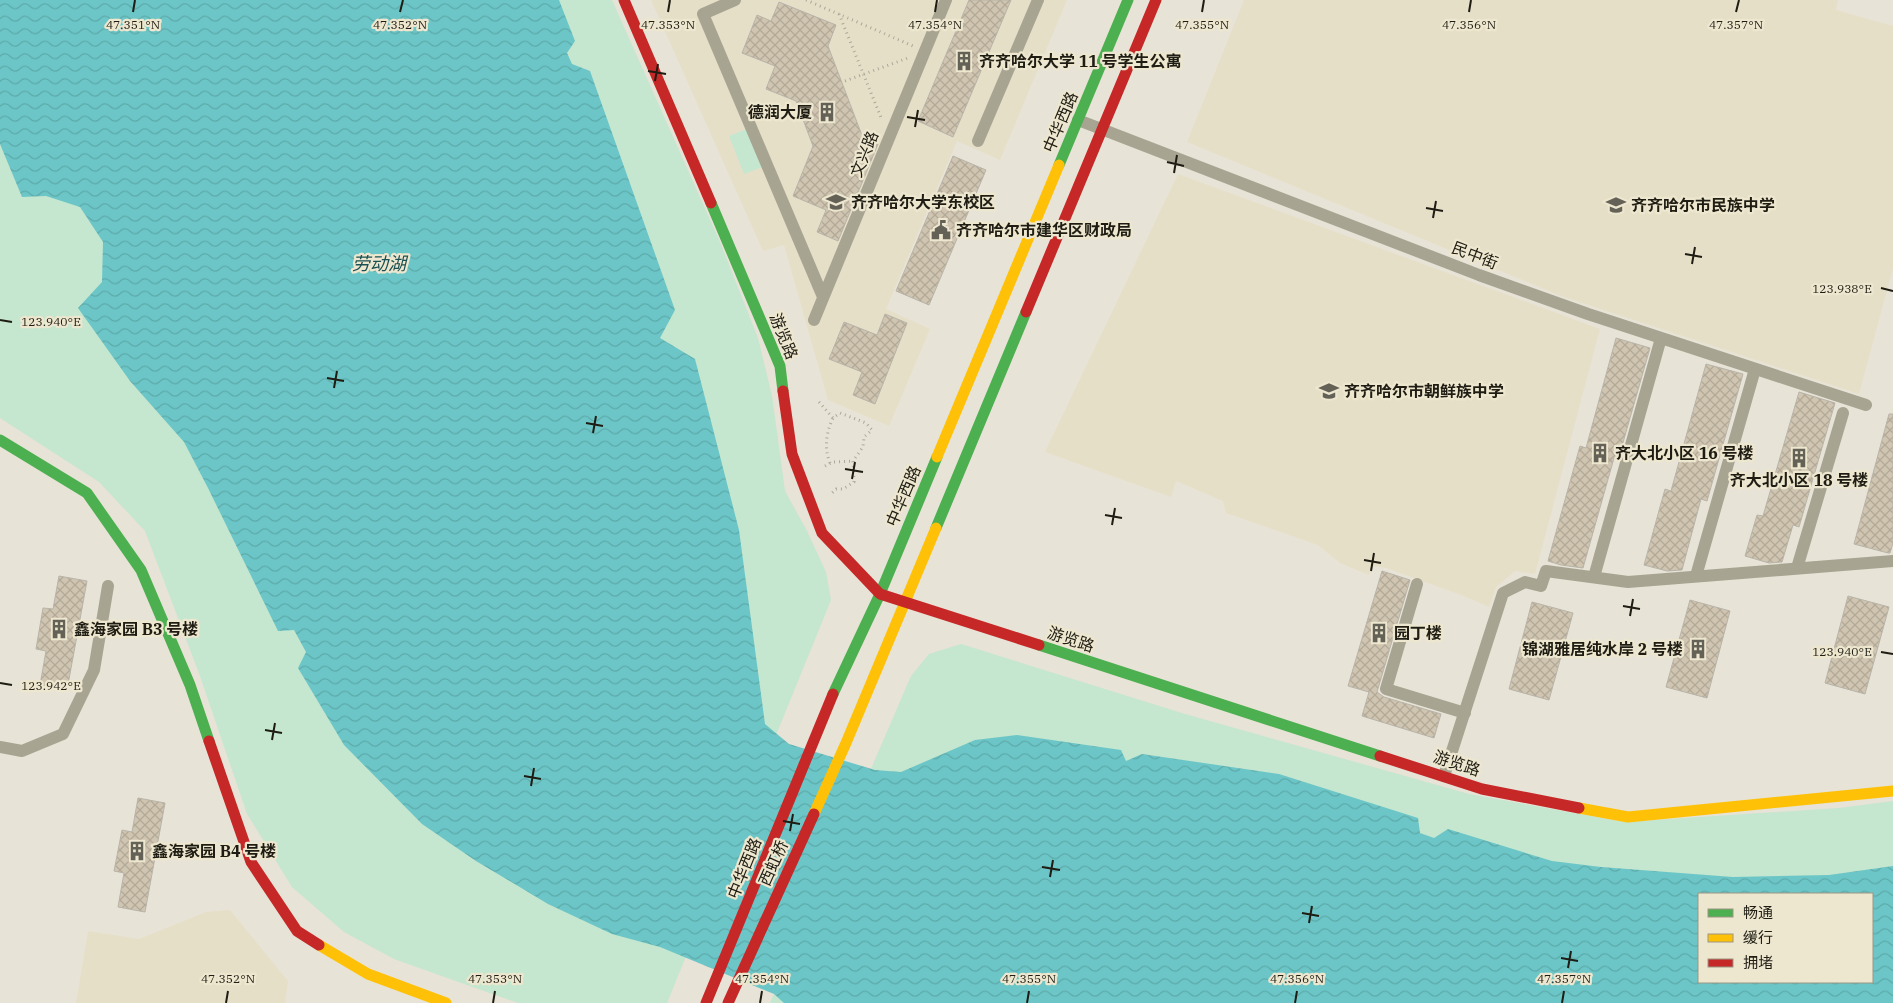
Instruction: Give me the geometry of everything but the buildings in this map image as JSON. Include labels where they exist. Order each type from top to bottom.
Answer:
[{"type":"main road","name":"游览路","points":[[624,0],[780,366],[792,454],[822,533],[880,594],[1482,789],[1628,817],[1893,791]]},
{"type":"main road","name":"中华西路","points":[[706,1003],[826,707],[880,594],[1128,0]]},
{"type":"main road","points":[[904,602],[1156,0]]},
{"type":"main road","points":[[0,440],[87,492],[141,570],[190,685],[251,862],[297,931],[368,974],[446,1003]]},
{"type":"main road","name":"西虹桥","points":[[729,1000],[846,743],[904,602]]},
{"type":"street","points":[[736,0],[703,14],[823,297]]},
{"type":"street","name":"文兴路","points":[[814,320],[946,0]]},
{"type":"street","points":[[978,141],[1038,0]]},
{"type":"street","name":"民中街","points":[[1078,120],[1479,275],[1661,338],[1866,405]]},
{"type":"street","points":[[1594,577],[1661,338]]},
{"type":"street","points":[[1696,576],[1755,369]]},
{"type":"street","points":[[1796,568],[1843,413]]},
{"type":"street","points":[[1444,776],[1503,593],[1524,582],[1541,586],[1546,571],[1628,582],[1893,561]]},
{"type":"street","points":[[1418,584],[1386,689],[1465,713]]},
{"type":"street","points":[[0,747],[22,750],[63,734],[94,670],[108,586]]},
{"type":"path","points":[[806,0],[925,51]]},
{"type":"path","points":[[839,14],[889,137]]},
{"type":"path","points":[[845,81],[925,51]]},
{"type":"path","points":[[819,402],[833,418]]},
{"type":"path","points":[[830,463],[826,440],[833,418],[840,413],[866,423],[872,430],[864,437],[863,447],[853,461],[854,482],[843,489],[836,489],[832,493]]},
{"type":"path","points":[[825,466],[830,463],[853,461]]},
{"type":"shaded area","name":"齐齐哈尔大学东校区","points":[[651,0],[1067,0],[1000,160],[957,141],[886,309],[930,329],[889,426],[828,400],[784,245],[763,251]]},
{"type":"shaded area","name":"齐齐哈尔市民族中学","points":[[1244,0],[1838,0],[1836,10],[1893,26],[1893,268],[1859,394],[1561,296],[1187,142]]},
{"type":"shaded area","name":"齐齐哈尔市朝鲜族中学","points":[[1178,174],[1600,329],[1535,574],[1515,571],[1496,587],[1489,607],[1386,568],[1373,566],[1369,575],[1340,563],[1318,545],[1226,513],[1223,501],[1176,481],[1171,497],[1045,452]]},
{"type":"shaded area","points":[[230,910],[288,981],[285,1003],[76,1003],[88,931],[139,939],[206,912]]},
{"type":"green space","name":"劳动湖","points":[[0,0],[612,0],[720,242],[758,338],[772,396],[785,491],[807,531],[826,572],[831,600],[667,1003],[518,1003],[394,959],[344,932],[292,887],[247,814],[200,676],[145,531],[99,482],[0,418]]},
{"type":"green space","points":[[749,128],[765,166],[744,174],[729,136]]},
{"type":"green space","points":[[961,644],[1185,714],[1469,794],[1624,822],[1839,808],[1893,801],[1893,1003],[770,1003],[911,676],[929,654]]},
{"type":"water","name":"劳动湖","points":[[0,0],[559,0],[575,41],[567,53],[572,64],[590,71],[675,310],[660,338],[695,359],[739,530],[765,724],[789,744],[875,770],[901,772],[975,740],[1017,735],[1121,750],[1126,761],[1142,754],[1279,774],[1418,818],[1420,833],[1434,838],[1448,829],[1552,861],[1601,867],[1733,877],[1829,875],[1893,866],[1893,1003],[784,1003],[774,994],[660,947],[612,934],[548,904],[476,861],[422,824],[344,745],[298,668],[306,652],[294,630],[278,631],[184,442],[130,381],[78,308],[102,282],[103,242],[80,207],[46,196],[22,197],[0,144]]},
{"type":"traffic: fast","points":[[1059,165],[1128,0]]},
{"type":"traffic: fast","points":[[711,203],[780,366],[783,391]]},
{"type":"traffic: fast","points":[[936,528],[1026,312]]},
{"type":"traffic: fast","points":[[0,440],[87,493],[141,570],[190,685],[209,741]]},
{"type":"traffic: fast","points":[[833,694],[880,594],[937,457]]},
{"type":"traffic: fast","points":[[1039,645],[1380,756]]},
{"type":"traffic: slow","points":[[937,457],[1059,165]]},
{"type":"traffic: slow","points":[[814,814],[846,743],[936,528]]},
{"type":"traffic: slow","points":[[1579,808],[1628,817],[1893,791]]},
{"type":"traffic: slow","points":[[319,945],[368,974],[446,1003]]},
{"type":"traffic: jam","points":[[624,0],[711,203]]},
{"type":"traffic: jam","points":[[1026,312],[1156,0]]},
{"type":"traffic: jam","points":[[783,391],[792,454],[822,533],[880,594],[1039,645]]},
{"type":"traffic: jam","points":[[706,1003],[833,694]]},
{"type":"traffic: jam","points":[[209,741],[251,862],[297,931],[319,945]]},
{"type":"traffic: jam","points":[[1380,756],[1482,789],[1579,808]]},
{"type":"traffic: jam","points":[[728,1003],[814,814]]},
{"type":"place","name":"齐齐哈尔大学 11 号学生公寓","points":[[964,61]]},
{"type":"place","name":"德润大厦","points":[[827,112]]},
{"type":"place","name":"齐齐哈尔大学东校区","points":[[836,202]]},
{"type":"place","name":"齐齐哈尔市民族中学","points":[[1616,205]]},
{"type":"place","name":"齐齐哈尔市建华区财政局","points":[[941,230]]},
{"type":"place","name":"齐齐哈尔市朝鲜族中学","points":[[1329,391]]},
{"type":"place","name":"齐大北小区 16 号楼","points":[[1600,453]]},
{"type":"place","name":"齐大北小区 18 号楼","points":[[1799,458]]},
{"type":"place","name":"鑫海家园 B3 号楼","points":[[59,629]]},
{"type":"place","name":"园丁楼","points":[[1379,633]]},
{"type":"place","name":"锦湖雅居纯水岸 2 号楼","points":[[1698,649]]},
{"type":"place","name":"鑫海家园 B4 号楼","points":[[137,851]]}]
